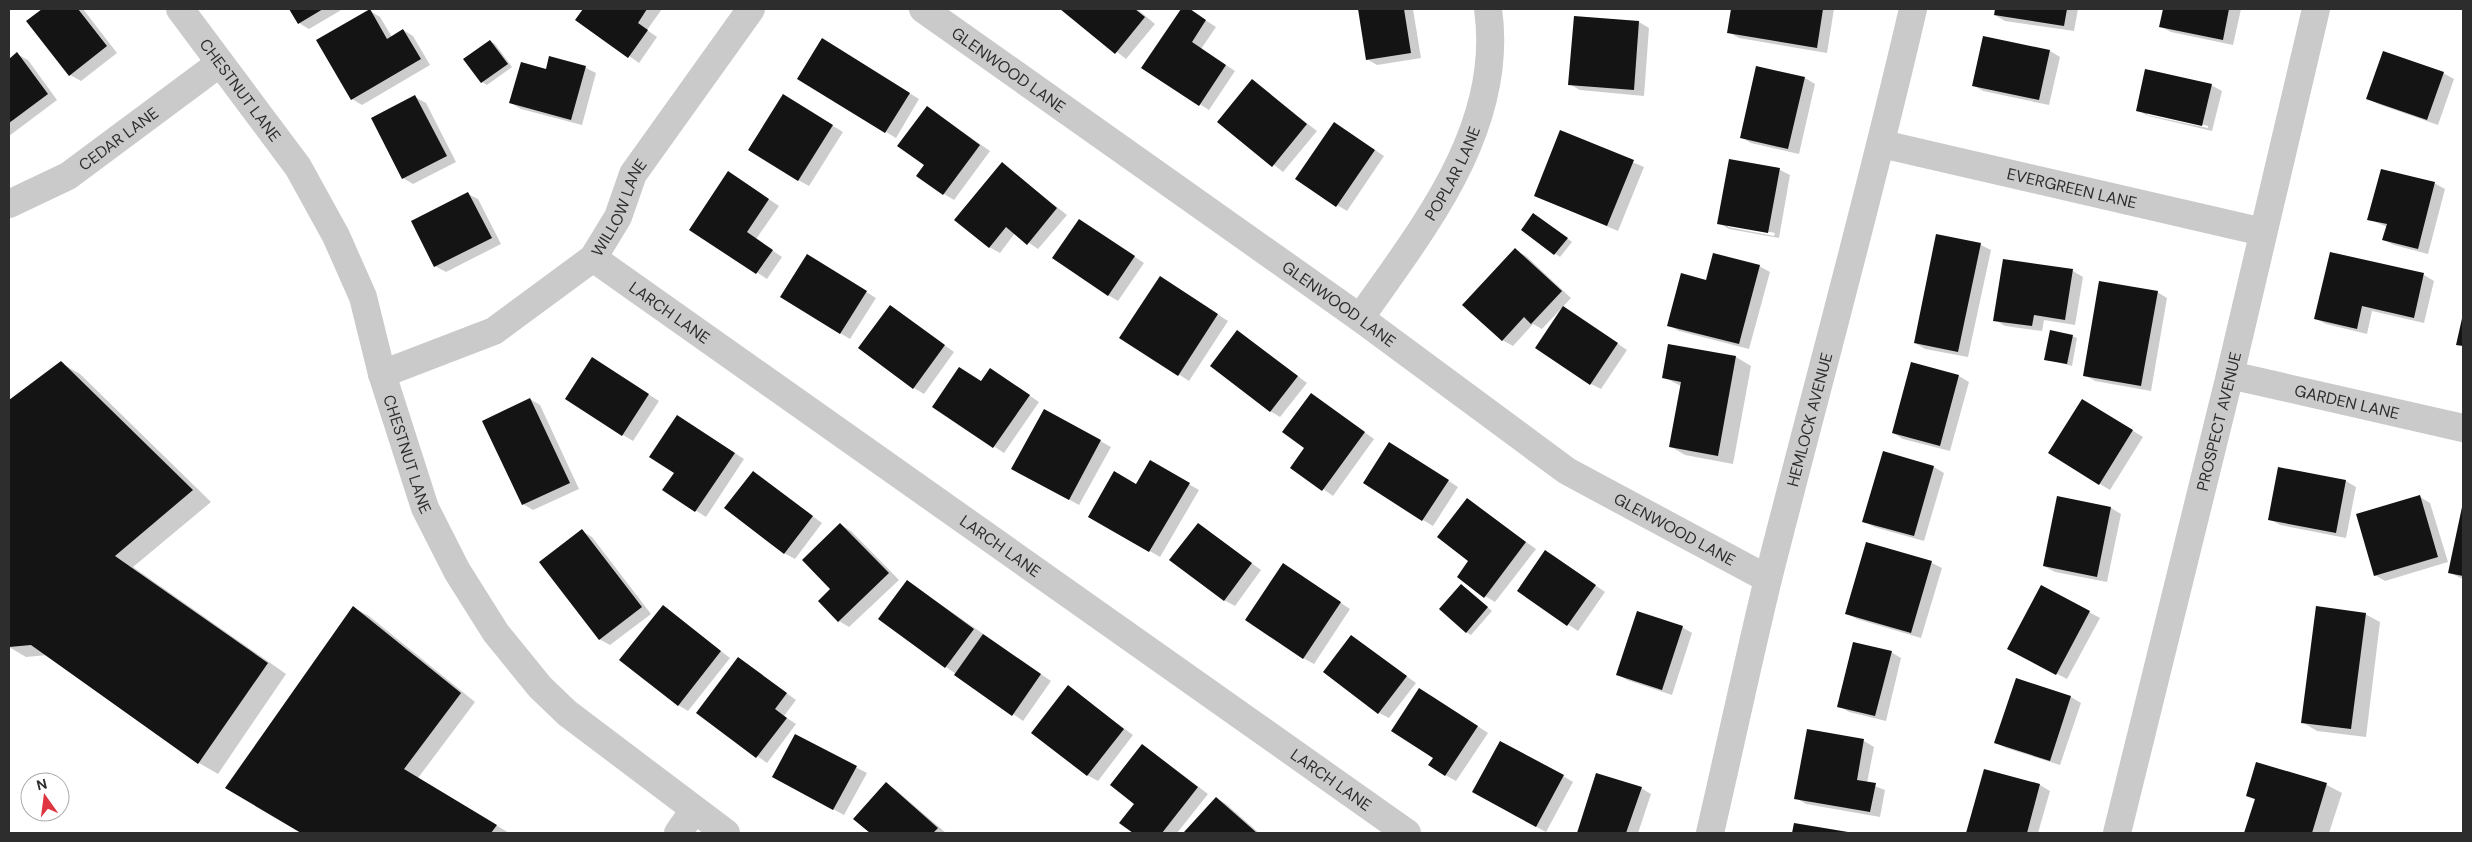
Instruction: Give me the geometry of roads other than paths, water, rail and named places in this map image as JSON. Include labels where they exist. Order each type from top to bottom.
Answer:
[{"type":"street","name":"CHESTNUT LANE","points":[[180,9],[298,167],[336,236],[363,297],[382,374],[425,508],[457,572],[496,633],[540,687],[567,713],[726,833]]},
{"type":"street","name":"WILLOW LANE","points":[[382,374],[494,332],[593,258],[618,217],[633,174],[751,9]]},
{"type":"street","name":"GLENWOOD LANE","points":[[923,9],[1360,318],[1567,471],[1768,579]]},
{"type":"street","name":"POPLAR LANE","points":[[1360,318],[1418,235],[1456,171],[1477,122],[1488,81],[1491,28],[1488,9]]},
{"type":"street","name":"HEMLOCK AVENUE","points":[[1710,833],[1768,579],[1861,216],[1882,144],[1913,9]]},
{"type":"street","name":"PROSPECT AVENUE","points":[[2117,833],[2230,375],[2316,9]]},
{"type":"street","name":"CEDAR LANE","points":[[9,204],[68,176],[220,63]]},
{"type":"street","name":"EVERGREEN LANE","points":[[1882,144],[2263,232]]},
{"type":"street","name":"LARCH LANE","points":[[593,258],[1407,833]]},
{"type":"street","name":"GARDEN LANE","points":[[2230,375],[2463,428]]},
{"type":"street","points":[[678,833],[694,810]]}]
